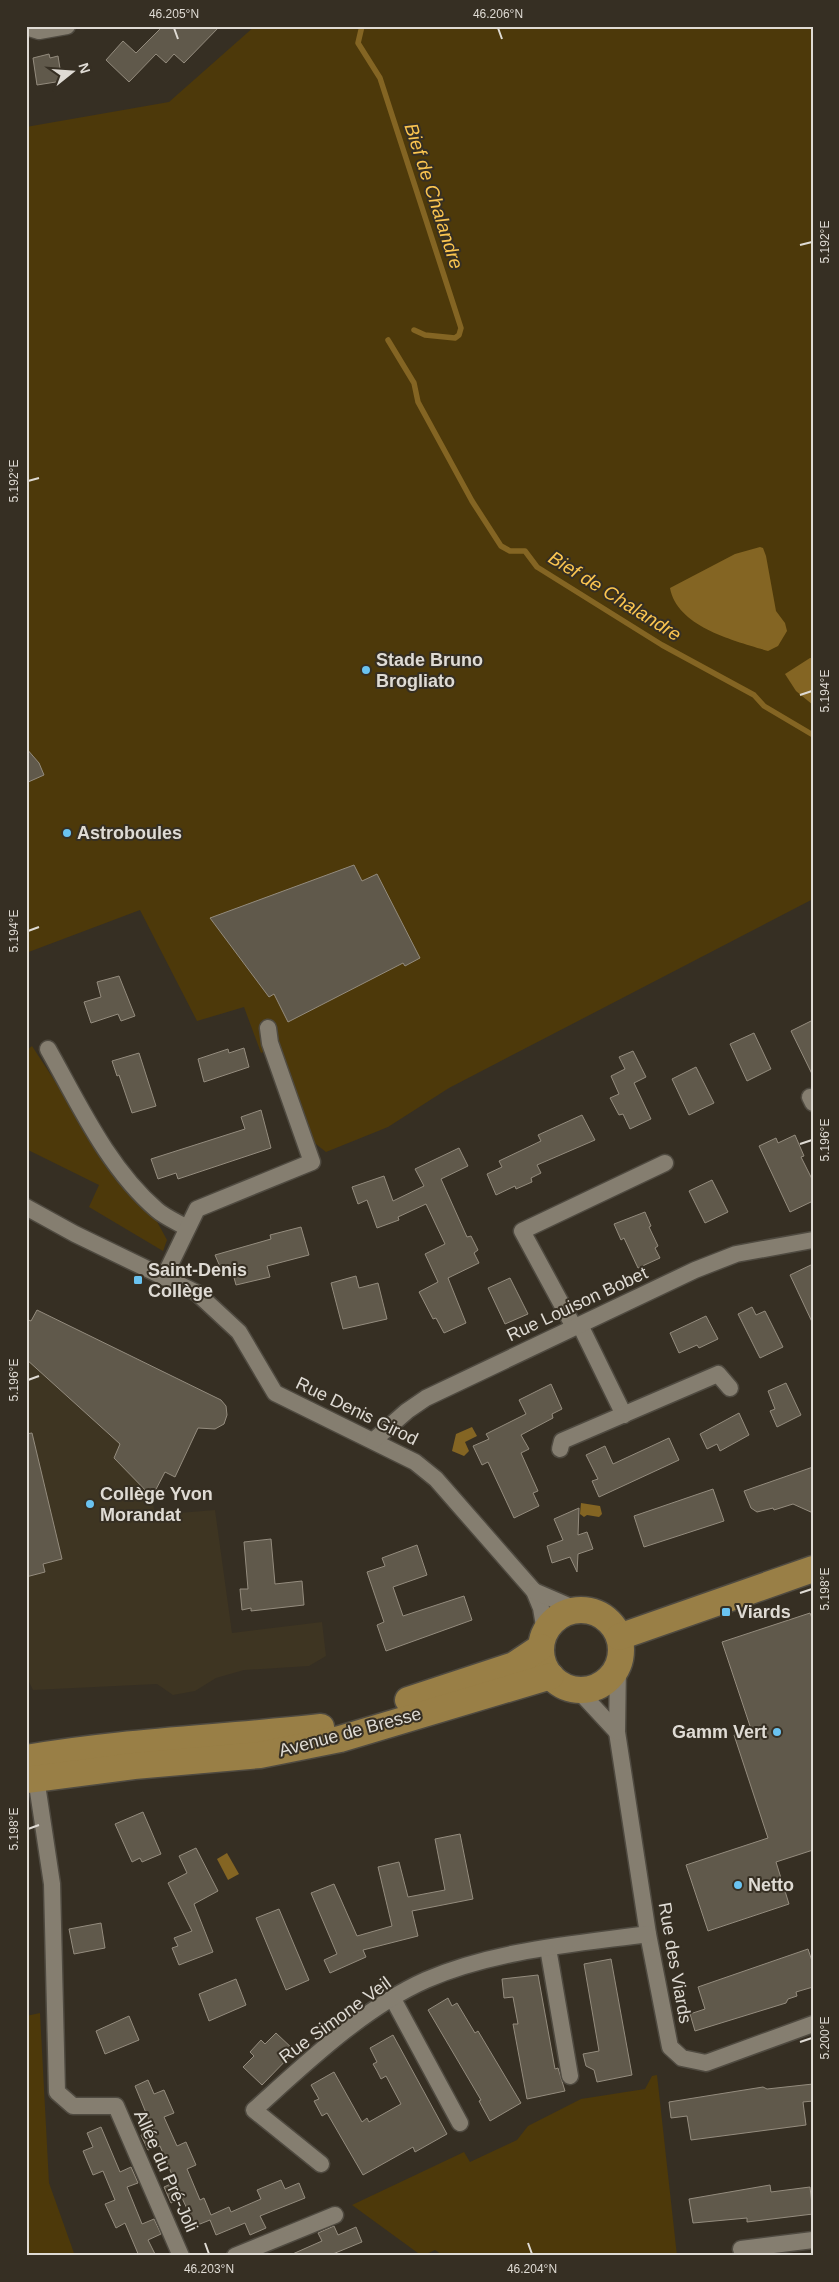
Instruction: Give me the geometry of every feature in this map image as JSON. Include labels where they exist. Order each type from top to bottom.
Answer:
[{"type":"main road","points":[[620,1638],[813,1569]]},
{"type":"main road","points":[[578,1610],[599,1614],[608,1620],[620,1638],[621,1647],[618,1665],[612,1676],[603,1684],[591,1689],[578,1690],[558,1683],[551,1676],[542,1658],[543,1640],[559,1617],[578,1610]]},
{"type":"main road","name":"Avenue de Bresse","points":[[29,1769],[121,1745],[239,1736],[332,1726],[514,1665],[543,1640]]},
{"type":"main road","name":"Avenue de Bresse","points":[[29,1769],[134,1766],[260,1755],[340,1739],[551,1676]]},
{"type":"street","points":[[26,28],[39,31],[67,26]]},
{"type":"street","points":[[164,1277],[197,1208],[312,1162],[270,1043],[268,1028]]},
{"type":"street","points":[[48,1049],[96,1134],[135,1189],[158,1211],[187,1228]]},
{"type":"street","points":[[624,1415],[577,1326],[522,1231],[665,1163]]},
{"type":"street","name":"Rue Denis Girod","points":[[26,1207],[75,1234],[197,1293],[239,1332],[276,1394],[374,1440],[415,1462],[436,1478],[534,1591],[541,1608],[543,1640]]},
{"type":"street","name":"Rue Louison Bobet","points":[[374,1440],[407,1411],[426,1398],[695,1270],[736,1254],[813,1240]]},
{"type":"street","points":[[560,1449],[562,1441],[718,1374],[730,1388]]},
{"type":"street","name":"Rue Denis Girod","points":[[534,1591],[578,1610]]},
{"type":"street","name":"Rue des Viards","points":[[618,1665],[616,1732],[648,1934],[670,2047],[682,2058],[706,2063],[813,2024]]},
{"type":"street","points":[[578,1690],[616,1732]]},
{"type":"street","name":"Allée du Pré-Joli","points":[[29,1769],[52,1884],[57,2092],[73,2106],[116,2106],[181,2256]]},
{"type":"street","name":"Rue Simone Veil","points":[[320,2164],[254,2110],[308,2061],[393,2000],[426,1981],[472,1964],[548,1948],[648,1934]]},
{"type":"street","points":[[548,1948],[570,2076]]},
{"type":"street","points":[[393,2000],[460,2123]]},
{"type":"street","points":[[235,2256],[336,2215]]},
{"type":"street","points":[[740,2249],[813,2240]]},
{"type":"shaded area","points":[[255,26],[813,26],[813,899],[449,1088],[388,1127],[326,1152],[312,1141],[277,1046],[261,1053],[244,1007],[197,1021],[140,910],[26,953],[26,127],[169,102]]},
{"type":"shaded area","points":[[760,547],[763,548],[766,556],[776,611],[785,623],[787,631],[778,646],[768,651],[724,637],[695,622],[684,613],[675,601],[670,588],[735,554]]},
{"type":"shaded area","points":[[813,658],[813,705],[796,691],[785,674]]},
{"type":"shaded area","points":[[32,1046],[109,1164],[154,1216],[167,1240],[163,1251],[89,1207],[99,1185],[26,1149],[26,1051]]},
{"type":"shaded area","name":"Collège Yvon Morandat","points":[[37,1310],[223,1402],[227,1413],[224,1424],[212,1429],[195,1423],[188,1437],[193,1439],[175,1477],[165,1472],[152,1497],[155,1515],[215,1510],[232,1633],[322,1622],[326,1656],[309,1666],[244,1670],[216,1678],[195,1691],[173,1695],[157,1684],[33,1690],[26,1676],[26,1319],[31,1321]]},
{"type":"shaded area","points":[[472,1427],[477,1436],[465,1442],[469,1451],[464,1456],[452,1451],[456,1434]]},
{"type":"shaded area","points":[[581,1503],[600,1506],[602,1514],[599,1517],[587,1515],[584,1517],[580,1514]]},
{"type":"shaded area","points":[[227,1853],[239,1874],[228,1880],[217,1859]]},
{"type":"shaded area","points":[[40,2013],[49,2183],[75,2256],[26,2256],[26,2016]]},
{"type":"shaded area","points":[[657,2075],[677,2256],[444,2256],[435,2250],[422,2256],[352,2205],[464,2152],[470,2162],[517,2140],[528,2126],[581,2099],[645,2089],[652,2076]]},
{"type":"building","points":[[163,26],[220,26],[184,63],[174,54],[166,63],[156,54],[129,82],[106,60],[123,41],[136,53]]},
{"type":"building","points":[[49,54],[50,58],[58,56],[62,81],[37,85],[33,58]]},
{"type":"building","points":[[26,748],[39,763],[44,775],[26,783]]},
{"type":"building","points":[[354,865],[362,881],[377,874],[420,958],[405,966],[403,963],[288,1022],[274,994],[269,997],[210,918]]},
{"type":"building","points":[[119,976],[135,1016],[121,1021],[118,1014],[91,1023],[84,1002],[101,997],[97,982]]},
{"type":"building","points":[[813,1020],[813,1076],[791,1031]]},
{"type":"building","points":[[754,1033],[771,1069],[747,1081],[730,1044]]},
{"type":"building","points":[[244,1048],[249,1067],[204,1082],[198,1059],[228,1049],[229,1053]]},
{"type":"building","points":[[633,1051],[646,1077],[634,1083],[651,1119],[630,1129],[623,1114],[619,1115],[610,1098],[619,1094],[611,1076],[625,1069],[619,1057]]},
{"type":"building","points":[[139,1053],[156,1106],[132,1113],[119,1075],[117,1076],[112,1061]]},
{"type":"building","points":[[696,1067],[714,1103],[689,1115],[672,1079]]},
{"type":"building","points":[[261,1110],[271,1148],[178,1179],[176,1173],[158,1179],[151,1159],[245,1129],[241,1117]]},
{"type":"building","points":[[582,1115],[595,1140],[537,1165],[541,1173],[531,1178],[532,1182],[516,1189],[515,1186],[496,1195],[487,1174],[502,1167],[499,1161],[541,1141],[538,1135]]},
{"type":"building","points":[[795,1135],[804,1156],[801,1157],[813,1181],[813,1201],[790,1212],[759,1146],[776,1138],[778,1143]]},
{"type":"building","points":[[459,1148],[468,1166],[441,1179],[467,1237],[471,1236],[478,1250],[474,1253],[479,1263],[448,1278],[466,1323],[444,1333],[436,1318],[433,1319],[419,1292],[438,1282],[425,1254],[445,1244],[426,1204],[398,1217],[399,1220],[377,1228],[367,1200],[358,1204],[352,1187],[384,1176],[393,1201],[424,1186],[415,1169]]},
{"type":"building","points":[[712,1180],[728,1212],[705,1223],[689,1191]]},
{"type":"building","points":[[645,1212],[651,1226],[649,1227],[658,1246],[655,1248],[660,1258],[638,1268],[624,1238],[621,1240],[614,1224]]},
{"type":"building","points":[[301,1227],[309,1255],[267,1266],[270,1277],[236,1285],[231,1266],[221,1269],[215,1255],[271,1239],[270,1235]]},
{"type":"building","points":[[813,1264],[813,1324],[790,1275]]},
{"type":"building","points":[[356,1276],[359,1288],[378,1283],[387,1319],[343,1329],[331,1283]]},
{"type":"building","points":[[510,1278],[528,1314],[505,1324],[488,1288]]},
{"type":"building","points":[[752,1307],[756,1315],[765,1311],[783,1347],[760,1358],[738,1314]]},
{"type":"building","points":[[37,1310],[221,1400],[226,1406],[227,1415],[224,1424],[215,1429],[198,1428],[175,1477],[165,1472],[152,1497],[114,1458],[120,1444],[26,1359],[26,1319],[31,1321]]},
{"type":"building","points":[[706,1316],[718,1339],[699,1348],[697,1345],[679,1353],[670,1333]]},
{"type":"building","points":[[786,1383],[801,1415],[777,1427],[770,1411],[775,1409],[768,1391]]},
{"type":"building","points":[[551,1384],[562,1409],[552,1414],[553,1418],[521,1435],[529,1449],[521,1453],[538,1491],[533,1493],[539,1506],[514,1518],[488,1462],[482,1465],[473,1446],[489,1439],[486,1434],[526,1414],[519,1400]]},
{"type":"building","points":[[739,1413],[749,1435],[720,1451],[717,1444],[707,1449],[700,1434]]},
{"type":"building","points":[[32,1433],[62,1559],[43,1564],[45,1572],[26,1577],[26,1434]]},
{"type":"building","points":[[669,1438],[679,1460],[599,1497],[592,1481],[598,1479],[586,1455],[605,1446],[613,1464]]},
{"type":"building","points":[[813,1467],[813,1513],[793,1504],[774,1510],[773,1508],[757,1512],[751,1508],[744,1491]]},
{"type":"building","points":[[713,1489],[724,1521],[644,1547],[634,1516]]},
{"type":"building","points":[[579,1508],[578,1535],[587,1532],[593,1549],[578,1554],[577,1572],[570,1557],[552,1563],[547,1546],[563,1540],[554,1519]]},
{"type":"building","points":[[271,1539],[275,1584],[302,1581],[304,1605],[251,1611],[251,1608],[242,1610],[240,1589],[248,1589],[244,1542]]},
{"type":"building","points":[[417,1545],[427,1575],[393,1587],[403,1616],[464,1596],[472,1620],[386,1651],[377,1625],[384,1622],[367,1572],[385,1566],[382,1558]]},
{"type":"building","name":"Gamm Vert","points":[[810,1613],[813,1621],[813,1850],[776,1862],[789,1904],[708,1931],[686,1865],[768,1838],[734,1735],[751,1729],[722,1642]]},
{"type":"building","points":[[143,1812],[161,1854],[142,1862],[140,1858],[132,1862],[115,1824]]},
{"type":"building","points":[[460,1834],[473,1899],[412,1911],[418,1936],[363,1950],[366,1957],[330,1973],[324,1960],[337,1954],[311,1893],[334,1884],[357,1936],[392,1926],[378,1867],[399,1862],[408,1897],[445,1890],[435,1839]]},
{"type":"building","points":[[196,1848],[218,1891],[194,1904],[213,1952],[179,1965],[172,1948],[178,1946],[174,1938],[192,1931],[168,1883],[187,1873],[179,1856]]},
{"type":"building","points":[[279,1909],[309,1980],[286,1990],[256,1918]]},
{"type":"building","points":[[101,1923],[105,1948],[74,1954],[69,1929]]},
{"type":"building","points":[[808,1949],[813,1964],[813,1987],[796,1992],[797,1996],[788,1999],[786,2003],[695,2031],[690,2014],[705,2009],[698,1987]]},
{"type":"building","points":[[611,1959],[632,2075],[597,2082],[594,2070],[586,2066],[583,2054],[599,2051],[584,1964]]},
{"type":"building","points":[[538,1975],[555,2069],[558,2068],[565,2091],[527,2099],[513,2024],[518,2024],[513,1997],[504,1998],[502,1979]]},
{"type":"building","points":[[236,1979],[246,2005],[209,2021],[199,1994]]},
{"type":"building","points":[[448,1998],[452,2006],[457,2003],[475,2033],[478,2031],[521,2103],[490,2121],[479,2101],[481,2100],[428,2010]]},
{"type":"building","points":[[129,2016],[139,2040],[105,2054],[96,2031]]},
{"type":"building","points":[[276,2033],[295,2051],[262,2085],[243,2067],[254,2056],[250,2052],[261,2040],[265,2044]]},
{"type":"building","points":[[393,2035],[447,2134],[415,2152],[413,2147],[363,2175],[327,2113],[322,2116],[314,2101],[319,2099],[311,2085],[334,2072],[362,2122],[367,2118],[369,2122],[401,2104],[386,2076],[381,2079],[373,2064],[377,2062],[370,2048]]},
{"type":"building","points":[[148,2080],[154,2094],[164,2090],[174,2113],[164,2117],[177,2146],[186,2142],[196,2165],[187,2169],[200,2200],[204,2198],[211,2215],[229,2207],[231,2212],[261,2199],[257,2190],[281,2180],[285,2189],[299,2183],[305,2198],[260,2216],[266,2228],[250,2235],[245,2223],[216,2235],[210,2220],[195,2226],[182,2198],[171,2203],[164,2187],[175,2182],[160,2146],[148,2150],[141,2135],[153,2130],[135,2086]]},
{"type":"building","points":[[813,2084],[813,2101],[803,2102],[806,2125],[691,2140],[687,2116],[671,2118],[669,2102],[763,2087],[767,2089]]},
{"type":"building","points":[[101,2127],[120,2172],[131,2167],[138,2183],[127,2187],[142,2224],[154,2219],[161,2234],[148,2240],[156,2256],[139,2256],[125,2223],[116,2228],[105,2204],[115,2200],[103,2171],[93,2175],[83,2151],[93,2147],[87,2133]]},
{"type":"building","points":[[770,2185],[771,2192],[810,2187],[813,2214],[747,2222],[747,2218],[693,2223],[689,2199]]},
{"type":"building","points":[[334,2226],[338,2235],[356,2227],[362,2242],[328,2256],[288,2256],[322,2241],[318,2233]]},
{"type":"waterway","name":"Bief de Chalandre","points":[[362,26],[358,43],[380,78],[461,328],[459,335],[455,338],[425,335],[414,330]]},
{"type":"waterway","name":"Bief de Chalandre","points":[[388,340],[414,383],[418,402],[472,501],[501,546],[510,551],[525,551],[537,567],[662,645],[754,695],[764,706],[813,735]]},
{"type":"place","name":"Stade Bruno Brogliato","points":[[366,670]]},
{"type":"place","name":"Astroboules","points":[[67,833]]},
{"type":"place","name":"Saint-Denis Collège","points":[[138,1280]]},
{"type":"place","name":"Collège Yvon Morandat","points":[[90,1504]]},
{"type":"place","name":"Viards","points":[[726,1612]]},
{"type":"place","name":"Gamm Vert","points":[[777,1732]]},
{"type":"place","name":"Netto","points":[[738,1885]]}]
